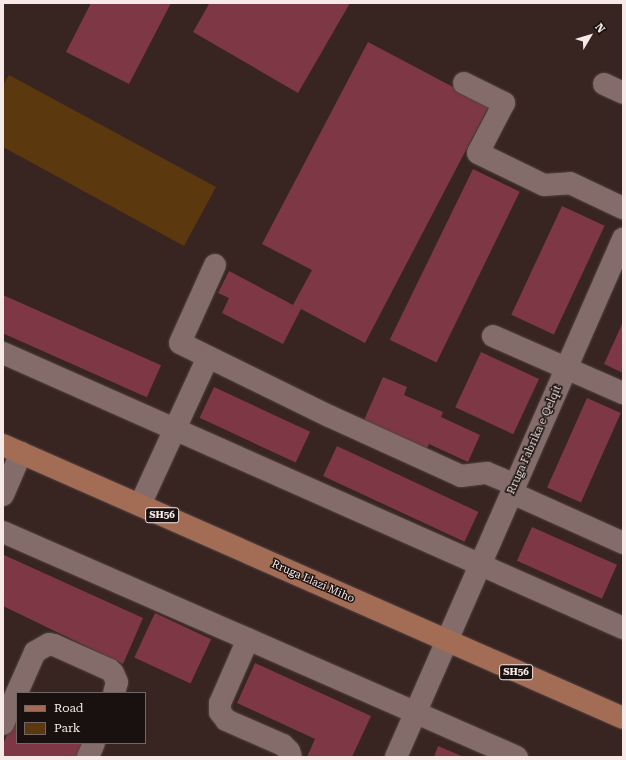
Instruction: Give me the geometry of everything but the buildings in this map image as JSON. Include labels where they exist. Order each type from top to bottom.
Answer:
[{"type":"main road","name":"Rruga Llazi Miho","points":[[12,449],[623,718]]},
{"type":"street","points":[[464,83],[504,103],[478,153],[544,185],[570,183],[623,208]]},
{"type":"street","points":[[604,84],[623,93]]},
{"type":"street","name":"Rruga Fabrika e Qelqit","points":[[396,757],[623,239]]},
{"type":"street","points":[[215,265],[180,343],[329,416],[461,476],[487,473],[514,489],[623,542]]},
{"type":"street","points":[[493,336],[623,393]]},
{"type":"street","points":[[3,353],[623,628]]},
{"type":"street","points":[[140,505],[208,357]]},
{"type":"street","points":[[3,495],[12,449]]},
{"type":"street","points":[[3,532],[517,757]]},
{"type":"street","points":[[248,639],[220,703],[220,712],[226,720],[282,745],[289,751],[291,757]]},
{"type":"street","points":[[17,692],[35,652],[49,644],[54,644],[110,670],[114,673],[117,682],[114,692]]},
{"type":"street","points":[[3,724],[16,695]]},
{"type":"street","points":[[88,757],[94,744]]},
{"type":"green space","points":[[9,75],[216,187],[184,246],[3,147],[3,85]]}]
